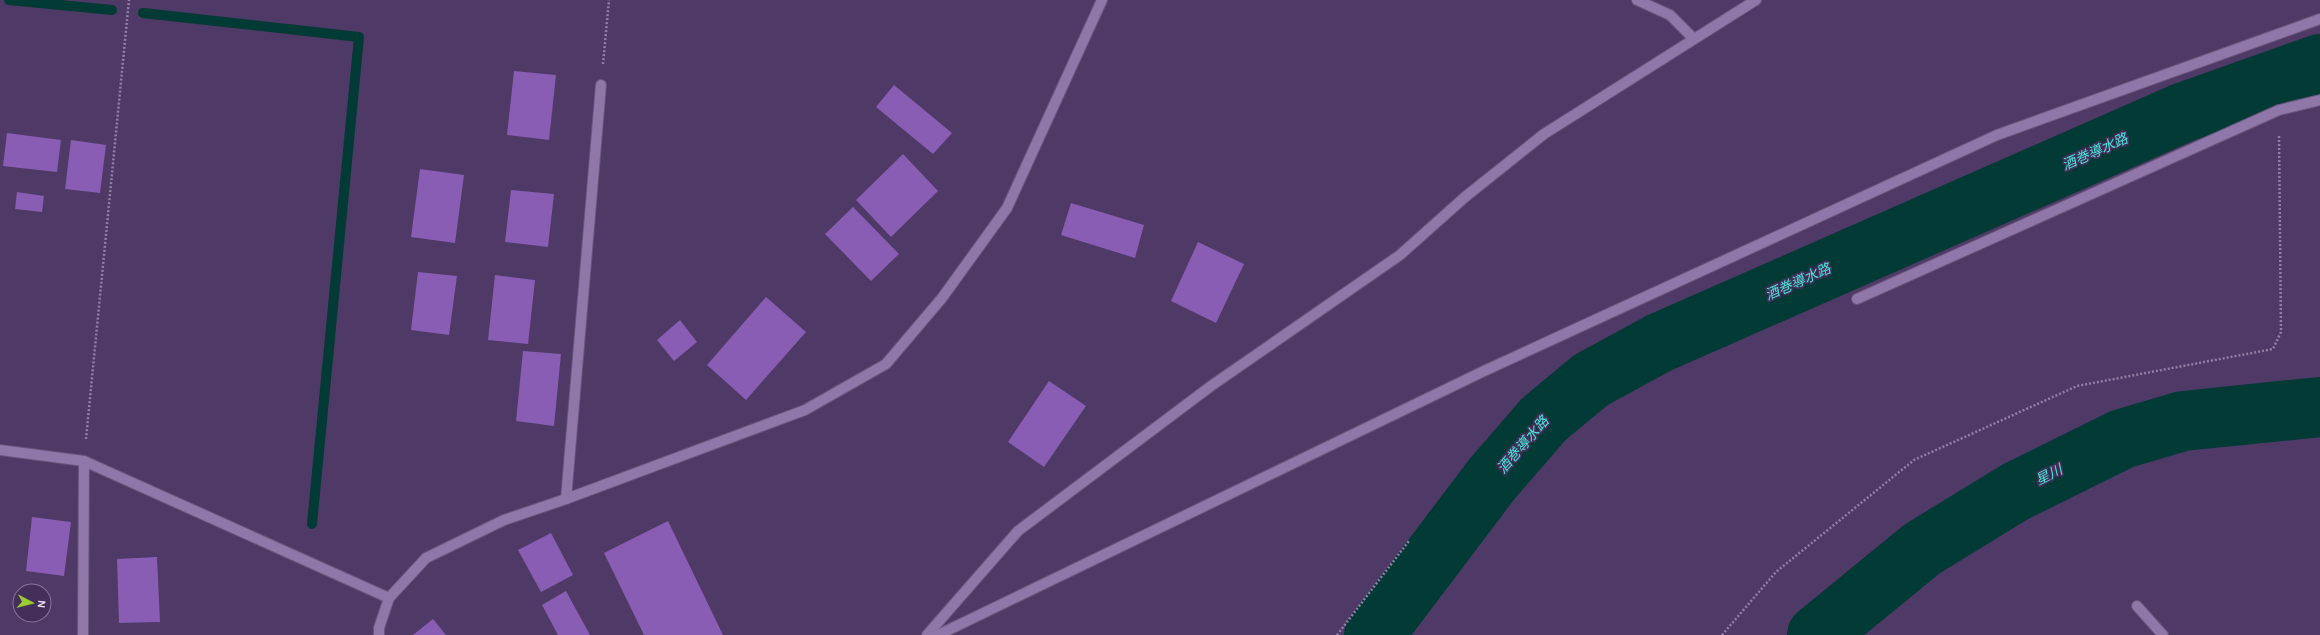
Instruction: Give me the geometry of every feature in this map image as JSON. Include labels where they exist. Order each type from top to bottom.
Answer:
[{"type":"street","points":[[379,635],[379,628],[389,598],[426,558],[504,520],[566,499],[805,410],[886,364],[942,298],[1007,208],[1102,0]]},
{"type":"street","points":[[1637,0],[1670,15],[1693,38]]},
{"type":"street","points":[[928,635],[1018,531],[1211,386],[1400,255],[1465,197],[1544,134],[1693,38],[1756,0]]},
{"type":"street","points":[[938,635],[1484,371],[1998,135],[2320,19]]},
{"type":"street","points":[[566,499],[601,85]]},
{"type":"street","points":[[1857,299],[2279,110],[2320,100]]},
{"type":"street","points":[[0,450],[84,461],[389,598]]},
{"type":"street","points":[[83,635],[84,461]]},
{"type":"street","points":[[2137,606],[2163,635]]},
{"type":"path","points":[[84,461],[130,0]]},
{"type":"path","points":[[601,85],[609,0]]},
{"type":"path","points":[[1722,635],[1776,572],[1914,460],[2077,386],[2273,349],[2281,332],[2279,110]]},
{"type":"path","points":[[1337,635],[1409,541]]},
{"type":"building","points":[[514,71],[556,75],[549,140],[507,135]]},
{"type":"building","points":[[894,85],[952,133],[933,154],[876,107]]},
{"type":"building","points":[[7,133],[61,140],[57,172],[3,166]]},
{"type":"building","points":[[71,140],[106,145],[100,193],[65,189]]},
{"type":"building","points":[[903,154],[938,191],[891,237],[856,200]]},
{"type":"building","points":[[420,169],[464,175],[455,243],[411,237]]},
{"type":"building","points":[[511,190],[554,194],[548,247],[505,242]]},
{"type":"building","points":[[17,192],[44,196],[42,212],[15,209]]},
{"type":"building","points":[[1071,203],[1144,225],[1135,258],[1061,235]]},
{"type":"building","points":[[853,207],[899,254],[871,281],[825,234]]},
{"type":"building","points":[[1198,242],[1244,264],[1216,323],[1171,301]]},
{"type":"building","points":[[418,272],[457,276],[449,335],[411,330]]},
{"type":"building","points":[[495,275],[535,280],[528,344],[488,340]]},
{"type":"building","points":[[766,297],[806,332],[746,400],[707,365]]},
{"type":"building","points":[[680,320],[697,342],[674,361],[657,340]]},
{"type":"building","points":[[523,351],[561,354],[554,426],[516,421]]},
{"type":"building","points":[[1049,381],[1086,406],[1044,467],[1008,442]]},
{"type":"building","points":[[32,517],[71,522],[64,576],[26,571]]},
{"type":"building","points":[[668,521],[723,635],[644,635],[604,553]]},
{"type":"building","points":[[551,533],[573,575],[541,592],[518,550]]},
{"type":"building","points":[[157,557],[160,622],[119,623],[117,559]]},
{"type":"building","points":[[566,591],[590,635],[558,635],[542,605]]},
{"type":"building","points":[[433,619],[446,635],[413,635]]},
{"type":"waterway","points":[[9,0],[112,10]]},
{"type":"waterway","points":[[143,13],[359,37],[312,524]]},
{"type":"waterway","name":"酒巻導水路","points":[[1374,635],[1492,479],[1544,419],[1591,380],[1659,343],[2182,113],[2320,64]]},
{"type":"waterway","name":"星川","points":[[1817,635],[1922,549],[2015,492],[2122,439],[2183,421],[2320,407]]}]
